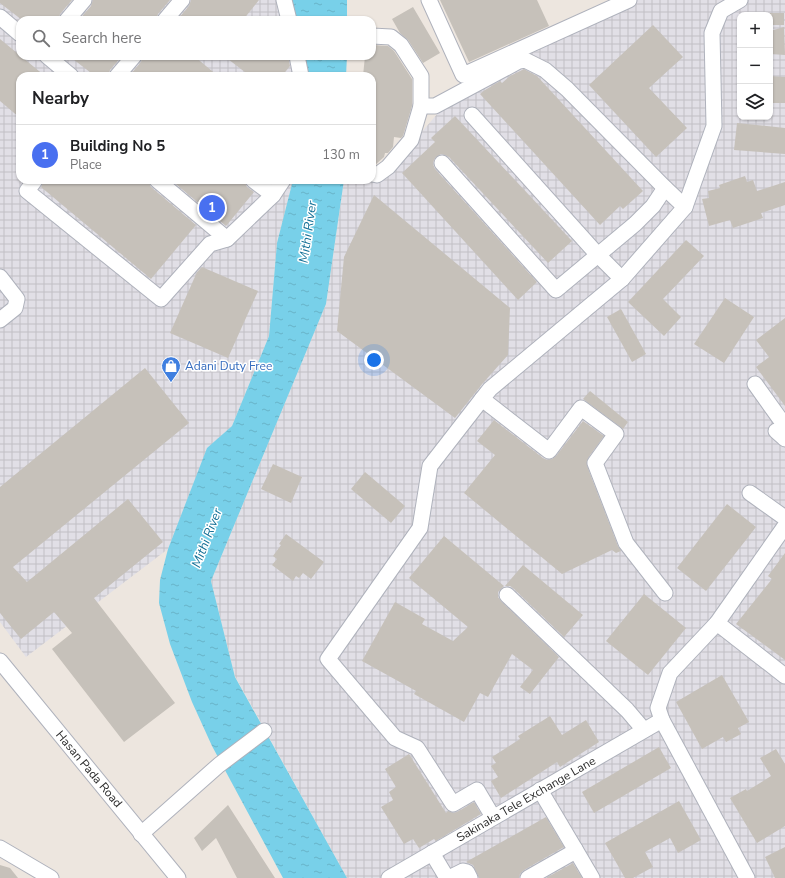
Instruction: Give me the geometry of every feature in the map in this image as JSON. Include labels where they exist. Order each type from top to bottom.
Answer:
[{"type":"street","points":[[70,16],[84,0]]},
{"type":"street","points":[[168,16],[182,0]]},
{"type":"street","points":[[284,0],[288,16]]},
{"type":"street","points":[[429,0],[463,75],[629,0]]},
{"type":"street","points":[[494,817],[477,790],[453,804],[417,748],[395,738],[328,659],[420,528],[430,466],[482,399],[490,389],[622,279],[684,207],[714,126],[712,33],[722,11],[740,0]]},
{"type":"street","points":[[0,17],[16,31]]},
{"type":"street","points":[[376,36],[391,37],[401,45],[421,76],[421,106],[411,140],[388,167],[376,175]]},
{"type":"street","points":[[52,60],[66,72]]},
{"type":"street","points":[[123,72],[131,60]]},
{"type":"street","points":[[298,60],[300,72]]},
{"type":"street","points":[[421,106],[435,106],[519,61],[525,60],[545,70],[567,89],[684,207]]},
{"type":"street","points":[[472,115],[597,254],[622,279]]},
{"type":"street","points":[[442,163],[556,290],[597,254],[616,241],[636,224],[653,206],[664,188]]},
{"type":"street","points":[[32,184],[27,191],[161,299],[210,244],[227,239],[273,196],[280,184]]},
{"type":"street","points":[[162,184],[227,239]]},
{"type":"street","points":[[259,184],[273,196]]},
{"type":"street","points":[[0,277],[17,299],[15,308],[0,320]]},
{"type":"street","points":[[755,384],[782,432]]},
{"type":"street","points":[[482,399],[549,452],[581,408],[616,434],[595,463],[626,543],[665,593]]},
{"type":"street","points":[[750,493],[785,518]]},
{"type":"street","points":[[747,878],[662,720],[658,708],[670,673],[717,623],[785,526]]},
{"type":"street","points":[[507,595],[627,710],[644,730]]},
{"type":"street","points":[[717,623],[785,676]]},
{"type":"street","name":"Hasan Pada Road","points":[[0,661],[178,878]]},
{"type":"street","name":"Sakinaka Tele Exchange Lane","points":[[389,878],[662,720]]},
{"type":"street","points":[[141,834],[219,765],[264,731]]},
{"type":"street","points":[[540,790],[592,878]]},
{"type":"street","points":[[0,848],[51,878]]},
{"type":"street","points":[[528,878],[572,853],[575,849]]},
{"type":"street","points":[[432,853],[448,878],[463,871],[467,872],[470,878]]},
{"type":"shaded area","points":[[0,0],[290,0],[293,16],[16,16],[16,60],[302,60],[304,72],[16,72],[16,184],[292,184],[277,243],[269,336],[232,426],[207,449],[168,549],[26,657],[0,622]]},
{"type":"shaded area","points":[[635,0],[785,0],[785,878],[347,878],[235,676],[211,581],[326,304],[344,184],[376,184],[376,179],[383,177],[457,91]]},
{"type":"water","points":[[290,0],[347,0],[347,16],[293,16]]},
{"type":"water","points":[[302,60],[347,60],[346,72],[304,72]]},
{"type":"water","name":"Mithi River","points":[[292,184],[343,184],[326,304],[211,581],[235,677],[347,878],[283,878],[212,746],[192,702],[170,644],[159,603],[160,580],[168,549],[207,448],[232,426],[269,336],[277,243]]},
{"type":"building","points":[[0,0],[72,0],[59,16],[17,16],[0,3]]},
{"type":"building","points":[[93,0],[170,0],[157,16],[82,16],[91,6]]},
{"type":"building","points":[[191,0],[259,0],[246,16],[180,16],[189,6]]},
{"type":"building","points":[[440,0],[537,0],[549,26],[469,62]]},
{"type":"building","points":[[413,7],[440,53],[423,63],[408,40],[400,33],[392,19]]},
{"type":"building","points":[[773,13],[784,13],[784,25],[773,25]]},
{"type":"building","points":[[653,25],[683,57],[649,88],[687,128],[656,157],[589,85]]},
{"type":"building","points":[[784,27],[785,55],[773,54],[773,30]]},
{"type":"building","points":[[0,39],[16,52],[16,60],[26,60],[40,72],[16,72],[16,115],[0,101]]},
{"type":"building","points":[[376,45],[388,46],[394,51],[412,79],[412,106],[403,136],[401,138],[394,137],[393,147],[388,153],[385,153],[384,157],[376,164],[376,72],[363,72],[365,60],[376,60]]},
{"type":"building","points":[[74,60],[119,60],[109,72],[90,72]]},
{"type":"building","points":[[142,60],[199,60],[213,72],[132,72]]},
{"type":"building","points":[[229,60],[289,60],[290,66],[285,72],[245,72]]},
{"type":"building","points":[[524,69],[537,76],[643,191],[623,209],[620,206],[600,225],[480,94],[500,81],[502,83],[510,76]]},
{"type":"building","points":[[773,76],[785,77],[785,103],[773,103]]},
{"type":"building","points":[[455,116],[572,241],[548,263],[449,157],[441,154],[436,157],[433,164],[435,169],[537,282],[518,300],[402,173],[435,142],[431,138]]},
{"type":"building","points":[[737,123],[785,128],[785,154],[734,150]]},
{"type":"building","points":[[745,176],[747,182],[753,180],[757,191],[785,182],[785,205],[761,213],[763,218],[733,228],[730,220],[709,226],[702,199],[709,198],[708,191],[720,188],[719,185]]},
{"type":"building","points":[[42,184],[150,184],[151,187],[196,225],[151,279],[41,187]]},
{"type":"building","points":[[176,184],[246,184],[247,187],[254,192],[226,226]]},
{"type":"building","points":[[374,195],[510,308],[508,355],[455,418],[337,331],[344,257]]},
{"type":"building","points":[[686,240],[704,256],[663,299],[681,317],[664,336],[628,302]]},
{"type":"building","points":[[202,267],[258,291],[228,358],[170,333],[197,272]]},
{"type":"building","points":[[725,298],[754,317],[724,363],[694,344]]},
{"type":"building","points":[[621,309],[646,354],[632,362],[607,317]]},
{"type":"building","points":[[785,318],[785,406],[756,367],[769,357],[756,340]]},
{"type":"building","points":[[145,368],[189,423],[13,567],[27,582],[128,499],[163,542],[94,598],[175,703],[124,742],[52,649],[72,633],[54,612],[21,639],[0,613],[0,487]]},
{"type":"building","points":[[590,391],[628,422],[623,429],[583,399]]},
{"type":"building","points":[[494,420],[547,460],[556,456],[583,421],[604,436],[588,458],[587,466],[621,551],[616,553],[612,550],[562,574],[464,493],[495,455],[477,441]]},
{"type":"building","points":[[273,464],[302,477],[291,503],[261,489]]},
{"type":"building","points":[[365,472],[405,506],[391,523],[351,489]]},
{"type":"building","points":[[727,504],[756,527],[706,591],[677,568]]},
{"type":"building","points":[[286,534],[324,562],[311,579],[303,573],[299,578],[296,576],[293,581],[272,565],[277,559],[273,556],[281,545],[279,544]]},
{"type":"building","points":[[444,536],[504,586],[498,592],[498,597],[501,601],[559,657],[530,694],[520,687],[533,670],[512,654],[488,697],[480,693],[464,722],[414,694],[416,691],[362,661],[395,602],[425,619],[422,624],[453,641],[468,627],[409,578]]},
{"type":"building","points":[[785,553],[785,660],[736,624],[772,579],[768,576]]},
{"type":"building","points":[[523,565],[583,615],[564,637],[513,588],[510,586],[505,586]]},
{"type":"building","points":[[644,594],[686,628],[648,675],[606,641]]},
{"type":"building","points":[[722,675],[749,722],[738,728],[741,734],[726,742],[723,737],[702,749],[676,702]]},
{"type":"building","points":[[550,716],[562,735],[586,720],[599,742],[560,767],[557,762],[501,798],[491,781],[498,777],[491,766],[496,763],[492,757],[520,739],[518,736]]},
{"type":"building","points":[[659,747],[671,768],[594,813],[582,792]]},
{"type":"building","points":[[776,749],[785,764],[785,826],[757,843],[730,798],[746,789],[747,791],[771,776],[760,758]]},
{"type":"building","points":[[409,754],[446,813],[448,811],[453,813],[457,812],[474,802],[481,814],[436,841],[434,839],[419,848],[413,839],[404,844],[381,807],[393,800],[389,792],[396,787],[385,769]]},
{"type":"building","points":[[679,801],[701,840],[678,853],[670,838],[645,852],[653,867],[633,878],[625,878],[605,843]]},
{"type":"building","points":[[228,805],[275,878],[237,878],[216,838],[202,851],[194,838]]},
{"type":"building","points":[[546,817],[564,847],[524,870],[520,874],[519,878],[479,878],[473,865],[466,862]]},
{"type":"building","points":[[785,847],[785,878],[775,878],[765,857]]},
{"type":"building","points":[[573,863],[582,878],[546,878]]},
{"type":"building","points":[[0,865],[10,868],[18,878],[0,878]]},
{"type":"place","name":"Building No 5","points":[[212,208]]},
{"type":"place","name":"Adani Duty Free","points":[[171,383]]}]
